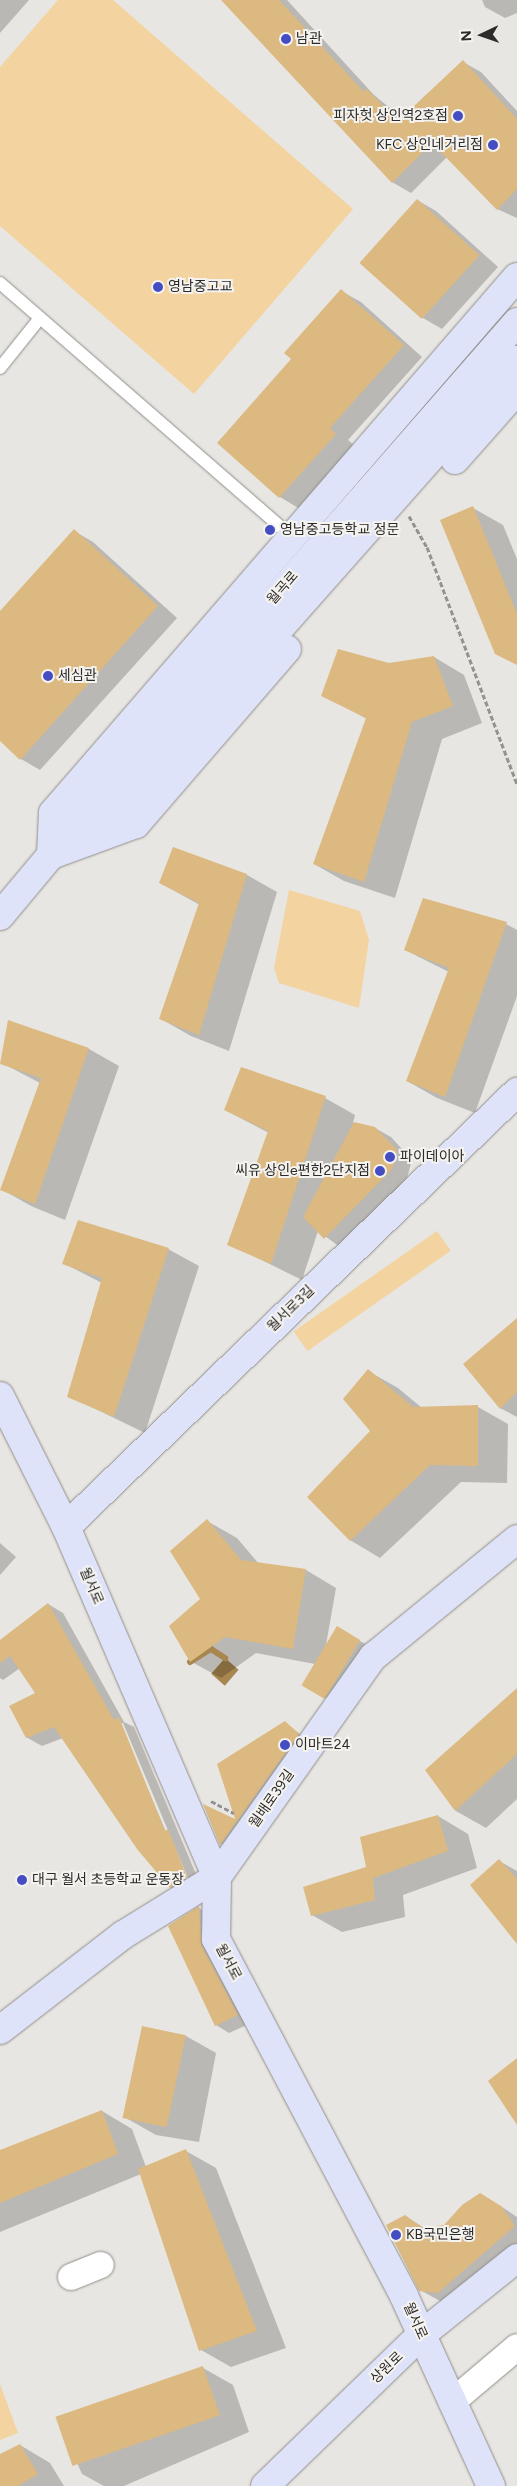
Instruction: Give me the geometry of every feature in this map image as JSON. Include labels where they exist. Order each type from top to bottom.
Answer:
[{"type":"street","points":[[517,277],[54,813],[51,855],[136,824],[407,511],[517,390]]},
{"type":"street","name":"월곡로","points":[[0,916],[322,542],[517,322]]},
{"type":"street","name":"월곡로","points":[[51,855],[117,812],[517,360]]},
{"type":"street","name":"월서로3길","points":[[66,1527],[517,1092]]},
{"type":"street","name":"월서로","points":[[0,1396],[66,1527],[217,1877],[216,1939],[421,2335],[491,2486]]},
{"type":"street","name":"월배로39길","points":[[0,2030],[123,1935],[217,1877],[373,1657],[517,1539]]},
{"type":"street","name":"상원로","points":[[266,2486],[421,2335],[517,2258]]},
{"type":"street","points":[[72,2277],[101,2265]]},
{"type":"street","points":[[452,2402],[517,2347]]},
{"type":"lane","points":[[0,283],[293,538]]},
{"type":"lane","points":[[0,368],[40,318]]},
{"type":"path","points":[[407,511],[427,547],[517,784]]},
{"type":"path","points":[[176,1782],[255,1824]]},
{"type":"shaded area","points":[[58,0],[113,0],[353,209],[194,394],[0,226],[0,67]]},
{"type":"shaded area","points":[[289,890],[360,911],[369,940],[359,1008],[279,983],[274,968]]},
{"type":"shaded area","points":[[437,1231],[451,1251],[307,1351],[294,1331]]},
{"type":"shaded area","points":[[225,1658],[239,1670],[225,1686],[211,1674]]},
{"type":"shaded area","points":[[0,2384],[18,2433],[0,2440]]},
{"type":"building","points":[[221,0],[279,0],[364,92],[367,89],[398,121],[463,60],[517,119],[517,189],[497,210],[432,143],[392,183]]},
{"type":"building","points":[[417,199],[479,255],[422,319],[359,263]]},
{"type":"building","points":[[341,289],[404,345],[330,428],[336,434],[279,498],[217,443],[291,359],[284,353]]},
{"type":"building","points":[[473,506],[517,614],[517,665],[495,654],[440,520]]},
{"type":"building","name":"세심관","points":[[74,529],[158,606],[20,760],[0,741],[0,611]]},
{"type":"building","points":[[338,649],[389,663],[434,656],[453,706],[412,722],[364,882],[313,864],[366,718],[321,696]]},
{"type":"building","points":[[173,847],[247,874],[199,1035],[159,1019],[199,903],[159,883]]},
{"type":"building","points":[[423,898],[507,922],[445,1097],[406,1081],[449,968],[404,950]]},
{"type":"building","points":[[8,1020],[89,1048],[35,1204],[0,1190],[41,1078],[0,1064]]},
{"type":"building","points":[[241,1067],[326,1096],[271,1264],[227,1245],[268,1131],[224,1110]]},
{"type":"building","points":[[354,1122],[375,1127],[397,1150],[392,1169],[324,1239],[303,1217]]},
{"type":"building","points":[[78,1220],[169,1248],[114,1417],[67,1397],[102,1278],[62,1264]]},
{"type":"building","points":[[517,1318],[517,1392],[500,1409],[463,1364]]},
{"type":"building","points":[[368,1369],[413,1407],[478,1405],[478,1466],[430,1465],[350,1541],[307,1497],[370,1431],[343,1399]]},
{"type":"building","points":[[207,1519],[241,1560],[306,1569],[293,1649],[225,1637],[190,1662],[169,1626],[200,1599],[170,1551]]},
{"type":"building","points":[[48,1603],[114,1720],[119,1717],[165,1831],[168,1829],[187,1877],[170,1888],[137,1849],[54,1727],[26,1738],[9,1706],[35,1693],[10,1656],[0,1663],[0,1640]]},
{"type":"building","points":[[337,1626],[360,1640],[325,1699],[301,1685]]},
{"type":"building","points":[[517,1688],[517,1754],[455,1811],[425,1770]]},
{"type":"building","points":[[285,1721],[299,1734],[220,1845],[203,1804],[235,1819],[217,1764]]},
{"type":"building","points":[[438,1815],[448,1851],[373,1878],[375,1900],[311,1916],[303,1887],[366,1867],[360,1837]]},
{"type":"building","points":[[499,1859],[517,1879],[517,1944],[470,1885]]},
{"type":"building","points":[[199,1906],[202,1946],[238,2015],[215,2026],[168,1926]]},
{"type":"building","points":[[142,2026],[186,2035],[166,2127],[122,2118]]},
{"type":"building","points":[[517,2058],[517,2125],[488,2081]]},
{"type":"building","points":[[102,2110],[118,2154],[0,2203],[0,2150]]},
{"type":"building","points":[[186,2149],[257,2331],[199,2351],[138,2169]]},
{"type":"building","points":[[480,2193],[501,2206],[515,2226],[438,2293],[419,2291],[386,2225],[405,2215],[423,2228],[444,2225],[462,2205]]},
{"type":"building","points":[[203,2366],[220,2415],[72,2466],[55,2417]]},
{"type":"building","points":[[20,2444],[38,2474],[18,2486],[0,2486],[0,2454]]},
{"type":"waterway","points":[[190,1662],[211,1649],[225,1658]]},
{"type":"place","name":"남관","points":[[286,39]]},
{"type":"place","name":"피자헛 상인역2호점","points":[[458,116]]},
{"type":"place","name":"KFC 상인네거리점","points":[[493,145]]},
{"type":"place","name":"영남중고교","points":[[158,287]]},
{"type":"place","name":"영남중고등학교 정문","points":[[270,530]]},
{"type":"place","name":"세심관","points":[[48,676]]},
{"type":"place","name":"파이데이아","points":[[390,1157]]},
{"type":"place","name":"씨유 상인e편한2단지점","points":[[380,1171]]},
{"type":"place","name":"이마트24","points":[[285,1745]]},
{"type":"place","name":"대구 월서 초등학교 운동장","points":[[22,1880]]},
{"type":"place","name":"KB국민은행","points":[[396,2235]]}]
